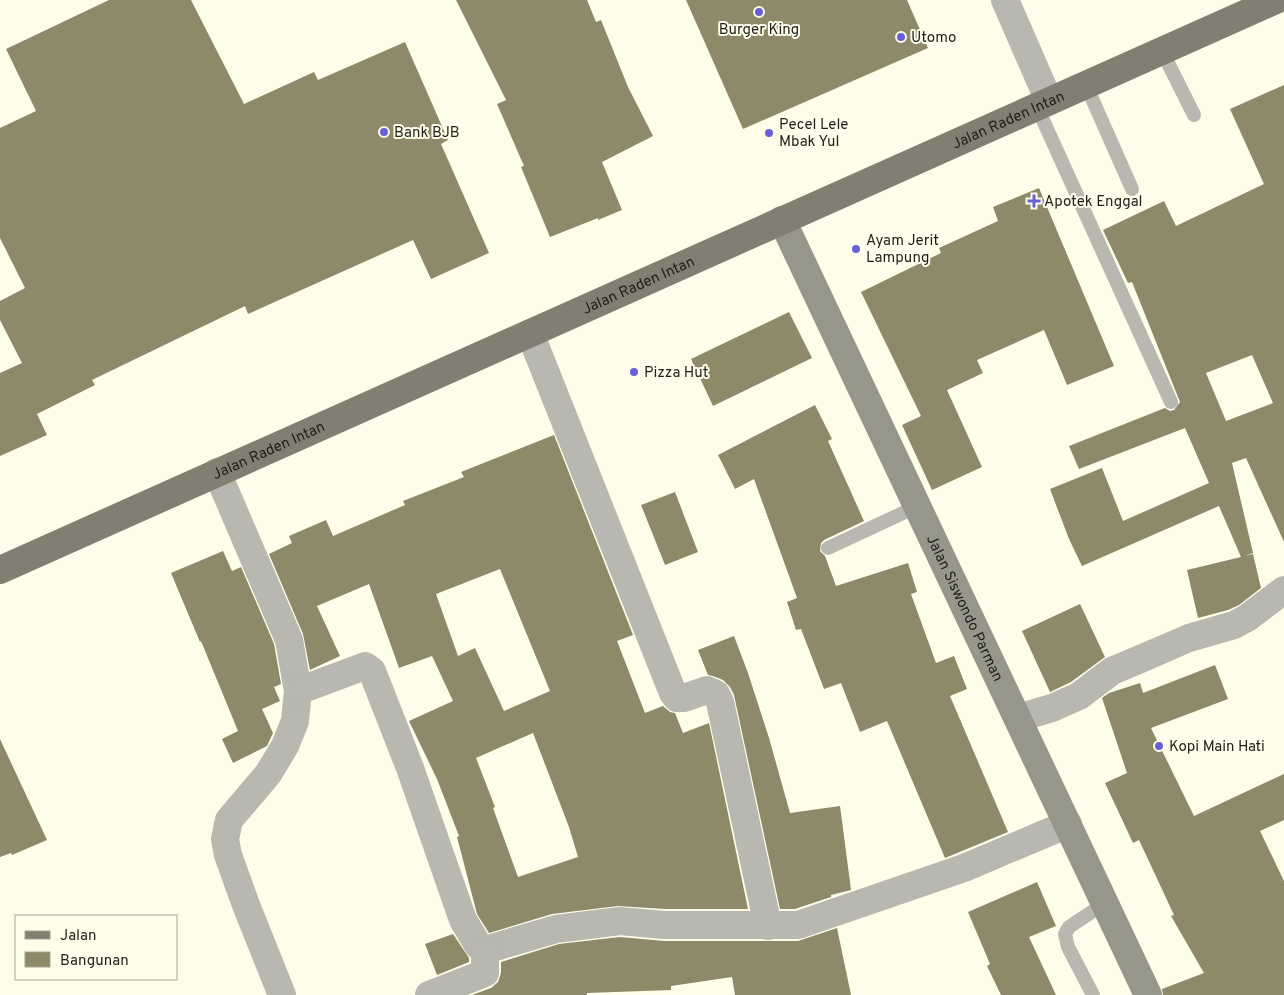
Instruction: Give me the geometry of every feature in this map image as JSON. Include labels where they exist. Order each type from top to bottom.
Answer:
[{"type":"main road","name":"Jalan Raden Intan","points":[[0,570],[1277,0]]},
{"type":"street","points":[[1004,0],[1043,104]]},
{"type":"street","points":[[1277,0],[1284,12]]},
{"type":"street","name":"Jalan Siswondo Parman","points":[[782,220],[1148,995]]},
{"type":"street","points":[[530,333],[673,693],[677,698],[684,698],[707,690],[716,694],[720,702],[768,926]]},
{"type":"street","points":[[218,472],[289,640],[298,691],[295,721],[285,746],[268,774],[229,820],[224,838],[228,855],[246,905],[282,995]]},
{"type":"street","points":[[1018,718],[1052,708],[1079,696],[1112,671],[1189,638],[1234,625],[1247,618],[1284,590]]},
{"type":"street","points":[[298,691],[365,666],[372,671],[410,768],[463,920],[478,945],[485,950]]},
{"type":"street","points":[[485,950],[556,929],[620,921],[664,925],[798,925],[964,868],[1068,824]]},
{"type":"street","points":[[429,995],[485,973],[485,950]]},
{"type":"lane","points":[[1162,51],[1194,115]]},
{"type":"lane","points":[[1086,85],[1132,189]]},
{"type":"lane","points":[[1043,104],[1171,402]]},
{"type":"lane","points":[[828,548],[918,506]]},
{"type":"lane","points":[[1093,995],[1068,947],[1065,934],[1068,927],[1105,903]]},
{"type":"building","points":[[109,0],[191,0],[244,104],[314,72],[318,80],[405,42],[448,140],[441,144],[489,253],[431,279],[413,240],[248,314],[245,306],[92,380],[95,385],[37,414],[47,435],[0,456],[0,373],[22,363],[0,320],[0,301],[25,288],[0,238],[0,128],[36,111],[6,49]]},
{"type":"building","points":[[456,0],[587,0],[596,22],[601,20],[628,87],[653,136],[602,162],[622,210],[550,237],[521,167],[524,166],[497,104],[506,100]]},
{"type":"building","points":[[686,0],[907,0],[928,48],[743,129]]},
{"type":"building","points":[[1284,85],[1284,542],[1246,458],[1232,463],[1253,553],[1245,556],[1253,554],[1261,588],[1239,605],[1198,618],[1187,570],[1241,557],[1219,506],[1082,566],[1069,539],[1050,489],[1102,468],[1123,521],[1209,483],[1185,428],[1079,469],[1069,446],[1165,408],[1170,411],[1174,410],[1180,402],[1132,282],[1128,283],[1103,230],[1164,201],[1176,226],[1264,184],[1230,109]],"holes":[[[1252,355],[1273,403],[1226,421],[1206,373]]]},
{"type":"building","points":[[1039,188],[1114,366],[1067,385],[1044,330],[977,360],[983,373],[947,390],[982,467],[932,490],[902,425],[921,416],[861,292],[941,253],[939,248],[998,221],[993,207]]},
{"type":"building","points":[[789,312],[812,358],[713,406],[691,359]]},
{"type":"building","points":[[815,405],[832,439],[828,441],[864,521],[821,543],[820,551],[825,556],[836,586],[908,563],[917,592],[911,594],[936,663],[954,656],[967,689],[950,696],[1008,832],[945,858],[887,721],[860,732],[841,683],[824,689],[801,629],[796,630],[787,602],[797,598],[754,479],[735,489],[718,455]]},
{"type":"building","points":[[554,435],[633,635],[617,641],[645,713],[663,706],[670,712],[675,713],[683,733],[709,723],[748,909],[665,909],[618,906],[552,914],[489,933],[477,914],[457,837],[459,836],[437,779],[409,721],[453,701],[432,656],[399,668],[369,584],[317,606],[340,656],[310,670],[303,634],[269,554],[292,543],[289,536],[326,520],[333,536],[405,505],[403,501],[464,477],[461,472]],"holes":[[[500,569],[550,691],[504,711],[475,648],[458,656],[436,594]],[[533,733],[569,827],[578,857],[518,877],[493,808],[495,807],[476,758]]]},
{"type":"building","points":[[675,492],[698,552],[665,565],[641,505]]},
{"type":"building","points":[[223,551],[232,571],[241,567],[274,644],[281,684],[274,687],[280,701],[262,709],[273,733],[267,746],[233,763],[222,739],[238,731],[171,573]]},
{"type":"building","points":[[1080,604],[1105,657],[1071,682],[1050,692],[1022,631]]},
{"type":"building","points":[[734,636],[769,738],[790,813],[840,806],[851,890],[831,895],[831,897],[795,909],[780,909],[734,695],[730,687],[723,680],[708,675],[698,650]]},
{"type":"building","points":[[1215,665],[1228,699],[1151,728],[1194,816],[1284,774],[1284,820],[1260,831],[1284,881],[1284,995],[1163,995],[1162,989],[1204,973],[1171,916],[1174,915],[1139,840],[1133,843],[1105,783],[1127,773],[1102,698],[1109,693],[1140,683],[1143,693]]},
{"type":"building","points":[[0,739],[47,840],[12,855],[11,853],[0,857]]},
{"type":"building","points":[[1037,882],[1056,926],[1029,937],[1056,995],[1001,995],[987,966],[990,964],[968,912]]},
{"type":"building","points":[[837,928],[851,995],[735,995],[732,977],[671,986],[671,990],[587,993],[587,995],[472,995],[491,988],[498,982],[501,973],[501,962],[559,944],[620,937],[664,941],[798,941]]},
{"type":"building","points":[[453,934],[469,958],[469,962],[437,975],[425,944]]},
{"type":"place","name":"Burger King","points":[[759,12]]},
{"type":"place","name":"Utomo","points":[[901,37]]},
{"type":"place","name":"Bank BJB","points":[[384,132]]},
{"type":"place","name":"Pecel Lele Mbak Yul","points":[[769,133]]},
{"type":"place","name":"Apotek Enggal","points":[[1034,201]]},
{"type":"place","name":"Ayam Jerit Lampung","points":[[856,249]]},
{"type":"place","name":"Pizza Hut","points":[[634,372]]},
{"type":"place","name":"Kopi Main Hati","points":[[1159,746]]}]
